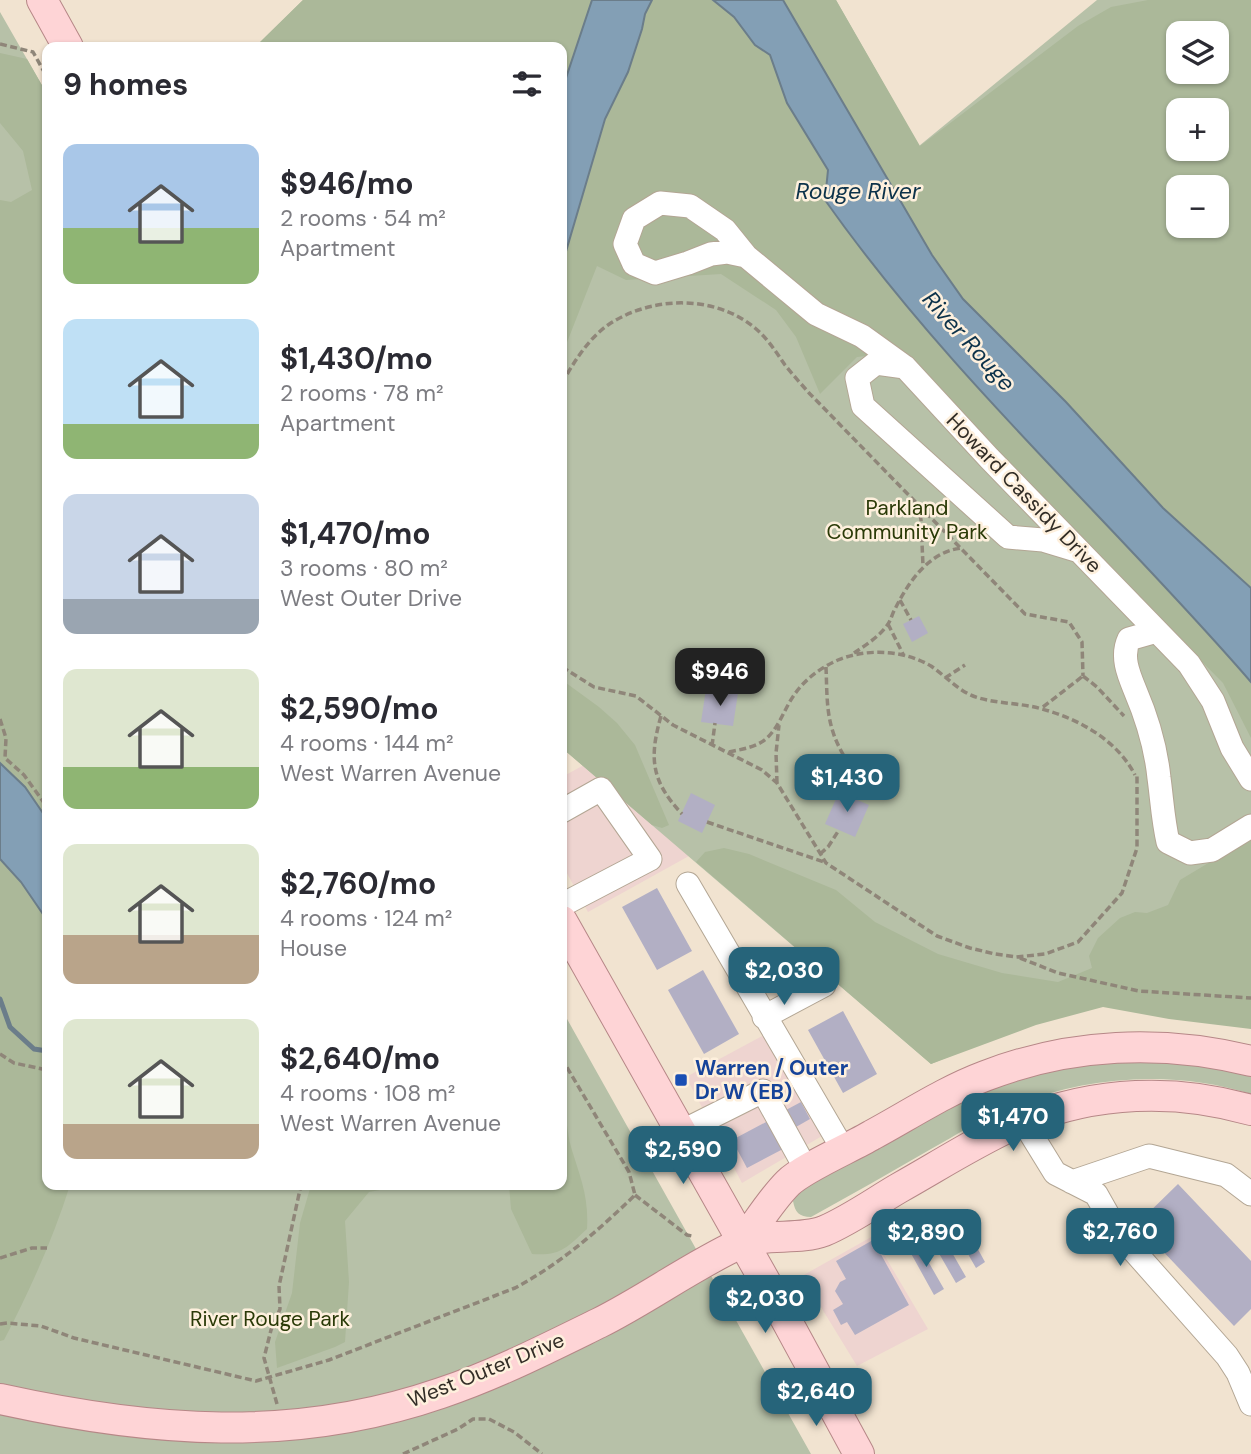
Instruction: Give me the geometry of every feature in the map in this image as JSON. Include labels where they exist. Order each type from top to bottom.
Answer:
[{"type":"main road","points":[[42,0],[65,42]]},
{"type":"main road","points":[[567,929],[859,1454]]},
{"type":"main road","name":"West Outer Drive","points":[[743,1242],[790,1181],[949,1092],[984,1076],[1074,1051],[1120,1046],[1157,1046],[1204,1051],[1251,1061]]},
{"type":"main road","name":"West Outer Drive","points":[[0,1399],[159,1426],[242,1428],[282,1426],[347,1417],[442,1393],[531,1355],[603,1321],[743,1242],[822,1232],[985,1139],[1057,1109],[1131,1095],[1197,1098],[1251,1110]]},
{"type":"main road","points":[[780,1194],[800,1235]]},
{"type":"street","name":"Howard Cassidy Drive","points":[[746,256],[727,252],[711,254],[655,273],[634,264],[625,244],[634,219],[660,204],[690,206],[725,230],[746,256],[816,314],[862,336],[905,367],[1046,530],[1080,551],[1189,664],[1213,702],[1232,748],[1251,779]]},
{"type":"street","points":[[905,367],[876,363],[857,378],[863,406],[1008,537],[1046,530]]},
{"type":"street","points":[[1157,631],[1129,639],[1124,650],[1128,673],[1152,738],[1159,777],[1162,818],[1168,842],[1190,853],[1212,850],[1251,826]]},
{"type":"street","points":[[567,808],[601,789],[650,859],[567,902]]},
{"type":"street","points":[[688,884],[844,1151]]},
{"type":"street","points":[[764,1017],[824,985]]},
{"type":"street","points":[[681,1132],[763,1091],[807,1171]]},
{"type":"street","points":[[1023,1121],[1055,1173],[1096,1194],[1118,1233],[1227,1356],[1245,1370],[1251,1404]]},
{"type":"street","points":[[1072,1182],[1149,1156],[1226,1175],[1251,1194]]},
{"type":"path","points":[[0,44],[33,52],[42,68]]},
{"type":"path","points":[[567,375],[580,353],[607,325],[642,308],[673,303],[702,303],[754,327],[772,344],[810,394],[1025,614],[1069,622],[1082,642],[1083,676]]},
{"type":"path","points":[[918,503],[923,568]]},
{"type":"path","points":[[850,657],[871,642],[888,624],[900,600],[932,557],[961,548]]},
{"type":"path","points":[[900,600],[911,620]]},
{"type":"path","points":[[888,624],[904,656]]},
{"type":"path","points":[[727,753],[751,747],[768,737],[800,684],[826,667],[863,653],[889,653],[931,667],[963,692],[978,698],[1042,708],[1076,722],[1111,742],[1128,761],[1137,778]]},
{"type":"path","points":[[945,678],[965,665]]},
{"type":"path","points":[[826,667],[828,711],[834,735],[852,770],[855,786],[853,798]]},
{"type":"path","points":[[567,670],[594,687],[636,696],[673,725],[762,770],[777,783],[826,863]]},
{"type":"path","points":[[1042,708],[1083,676]]},
{"type":"path","points":[[1083,676],[1097,687],[1127,720]]},
{"type":"path","points":[[661,716],[653,757],[656,776],[668,800],[682,814]]},
{"type":"path","points":[[0,719],[6,738],[5,758],[24,775],[42,800]]},
{"type":"path","points":[[777,783],[779,722]]},
{"type":"path","points":[[712,746],[715,723]]},
{"type":"path","points":[[1016,957],[1045,954],[1078,942],[1122,893],[1137,848],[1136,767]]},
{"type":"path","points":[[707,822],[826,863],[937,936],[970,948],[1016,957],[1058,972],[1139,991],[1251,998]]},
{"type":"path","points":[[820,854],[839,830]]},
{"type":"path","points":[[0,1054],[14,1063],[42,1069]]},
{"type":"path","points":[[567,1067],[629,1172],[635,1195],[687,1235],[692,1236]]},
{"type":"path","points":[[282,1426],[271,1376],[264,1358],[280,1309],[279,1286],[301,1190]]},
{"type":"path","points":[[0,1324],[8,1322],[41,1326],[74,1338],[256,1381],[329,1360],[515,1288],[539,1275],[578,1246],[635,1195]]},
{"type":"path","points":[[0,1258],[32,1248],[47,1248]]},
{"type":"path","points":[[403,1454],[458,1429],[473,1419],[489,1419],[514,1432],[542,1454]]},
{"type":"shaded area","points":[[584,765],[689,856],[588,912],[567,873],[567,774]]},
{"type":"shaded area","points":[[764,1035],[820,1127],[822,1136],[742,1183],[686,1077]]},
{"type":"shaded area","points":[[873,1236],[928,1329],[857,1366],[802,1276]]},
{"type":"green space","name":"Parkland Community Park","points":[[303,0],[836,0],[919,146],[1097,0],[1251,0],[1251,1010],[1150,1003],[1109,1005],[1070,1012],[931,1064],[567,752],[567,42],[260,42]]},
{"type":"green space","points":[[303,0],[592,0],[567,75],[567,42],[260,42]]},
{"type":"green space","points":[[652,0],[713,0],[734,17],[755,45],[770,55],[787,103],[828,170],[825,200],[945,352],[1105,521],[1251,682],[1251,738],[1223,683],[1134,593],[875,355],[857,357],[820,394],[796,337],[776,310],[721,274],[626,280],[597,266],[567,342],[567,248],[605,119],[628,72],[645,14]]},
{"type":"green space","points":[[783,0],[836,0],[920,146],[1078,26],[1111,7],[1148,0],[1251,0],[1251,588],[1163,508],[1066,402],[963,299],[932,255]]},
{"type":"green space","name":"River Rouge Park","points":[[0,12],[42,85],[42,1190],[567,1190],[567,1019],[811,1454],[0,1454]]},
{"type":"green space","points":[[0,53],[27,59],[42,85],[42,812],[25,787],[0,763],[0,200],[11,202],[32,190],[23,151],[0,123]]},
{"type":"green space","points":[[567,684],[617,723],[635,745],[669,825],[662,828],[652,825],[567,752]]},
{"type":"green space","points":[[1245,841],[1251,841],[1251,1029],[1169,1019],[1103,1007],[1036,1025],[931,1064],[696,862],[705,852],[724,848],[749,854],[836,890],[875,922],[938,954],[1002,973],[1058,982],[1092,968],[1089,956],[1098,938],[1120,918],[1135,912],[1147,913],[1168,905],[1180,880]]},
{"type":"green space","points":[[0,859],[21,882],[42,913],[42,1190],[68,1190],[32,1283],[4,1340],[0,1341]]},
{"type":"green space","points":[[1106,1060],[1179,1063],[1233,1071],[1251,1076],[1251,1094],[1221,1086],[1159,1079],[1096,1083],[1065,1089],[987,1118],[811,1217],[801,1215],[795,1208],[793,1201],[800,1191],[962,1099],[1020,1077]]},
{"type":"green space","points":[[567,1126],[585,1196],[587,1229],[557,1252],[532,1254],[511,1209],[509,1190],[567,1190]]},
{"type":"green space","points":[[310,1190],[380,1190],[369,1192],[345,1221],[349,1282],[345,1342],[277,1368],[275,1342],[292,1293],[300,1223]]},
{"type":"water","points":[[592,0],[652,0],[645,14],[628,72],[605,119],[567,248],[567,75]]},
{"type":"water","name":"Rouge River","points":[[713,0],[783,0],[932,255],[963,299],[1066,402],[1163,508],[1251,588],[1251,682],[977,387],[873,265],[825,200],[828,170],[787,103],[770,55],[755,45],[734,17]]},
{"type":"water","points":[[0,763],[25,787],[42,812],[42,913],[21,882],[0,859]]},
{"type":"building","points":[[919,616],[928,633],[912,642],[903,624]]},
{"type":"building","points":[[706,689],[738,693],[733,726],[701,722]]},
{"type":"building","points":[[839,792],[869,805],[855,837],[825,824]]},
{"type":"building","points":[[691,793],[715,805],[702,833],[678,821]]},
{"type":"building","points":[[657,888],[692,951],[657,970],[622,907]]},
{"type":"building","points":[[703,970],[739,1034],[704,1054],[668,990]]},
{"type":"building","points":[[843,1011],[877,1074],[843,1093],[808,1030]]},
{"type":"building","points":[[801,1102],[810,1119],[796,1127],[786,1110]]},
{"type":"building","points":[[768,1121],[783,1149],[747,1168],[732,1140]]},
{"type":"building","points":[[1178,1184],[1251,1261],[1251,1309],[1234,1326],[1137,1224]]},
{"type":"building","points":[[959,1215],[985,1262],[976,1268],[949,1221]]},
{"type":"building","points":[[939,1230],[966,1277],[956,1283],[929,1236]]},
{"type":"building","points":[[873,1240],[909,1305],[855,1335],[847,1322],[841,1325],[833,1310],[843,1304],[835,1291],[840,1282],[846,1279],[836,1261]]},
{"type":"building","points":[[917,1242],[944,1289],[934,1295],[908,1248]]},
{"type":"waterway","points":[[0,999],[10,1027],[34,1049],[42,1050]]},
{"type":"place","name":"Warren / Outer Dr W (EB)","points":[[681,1080]]},
{"type":"water label","name":"River Rouge","points":[[969,341]]}]
